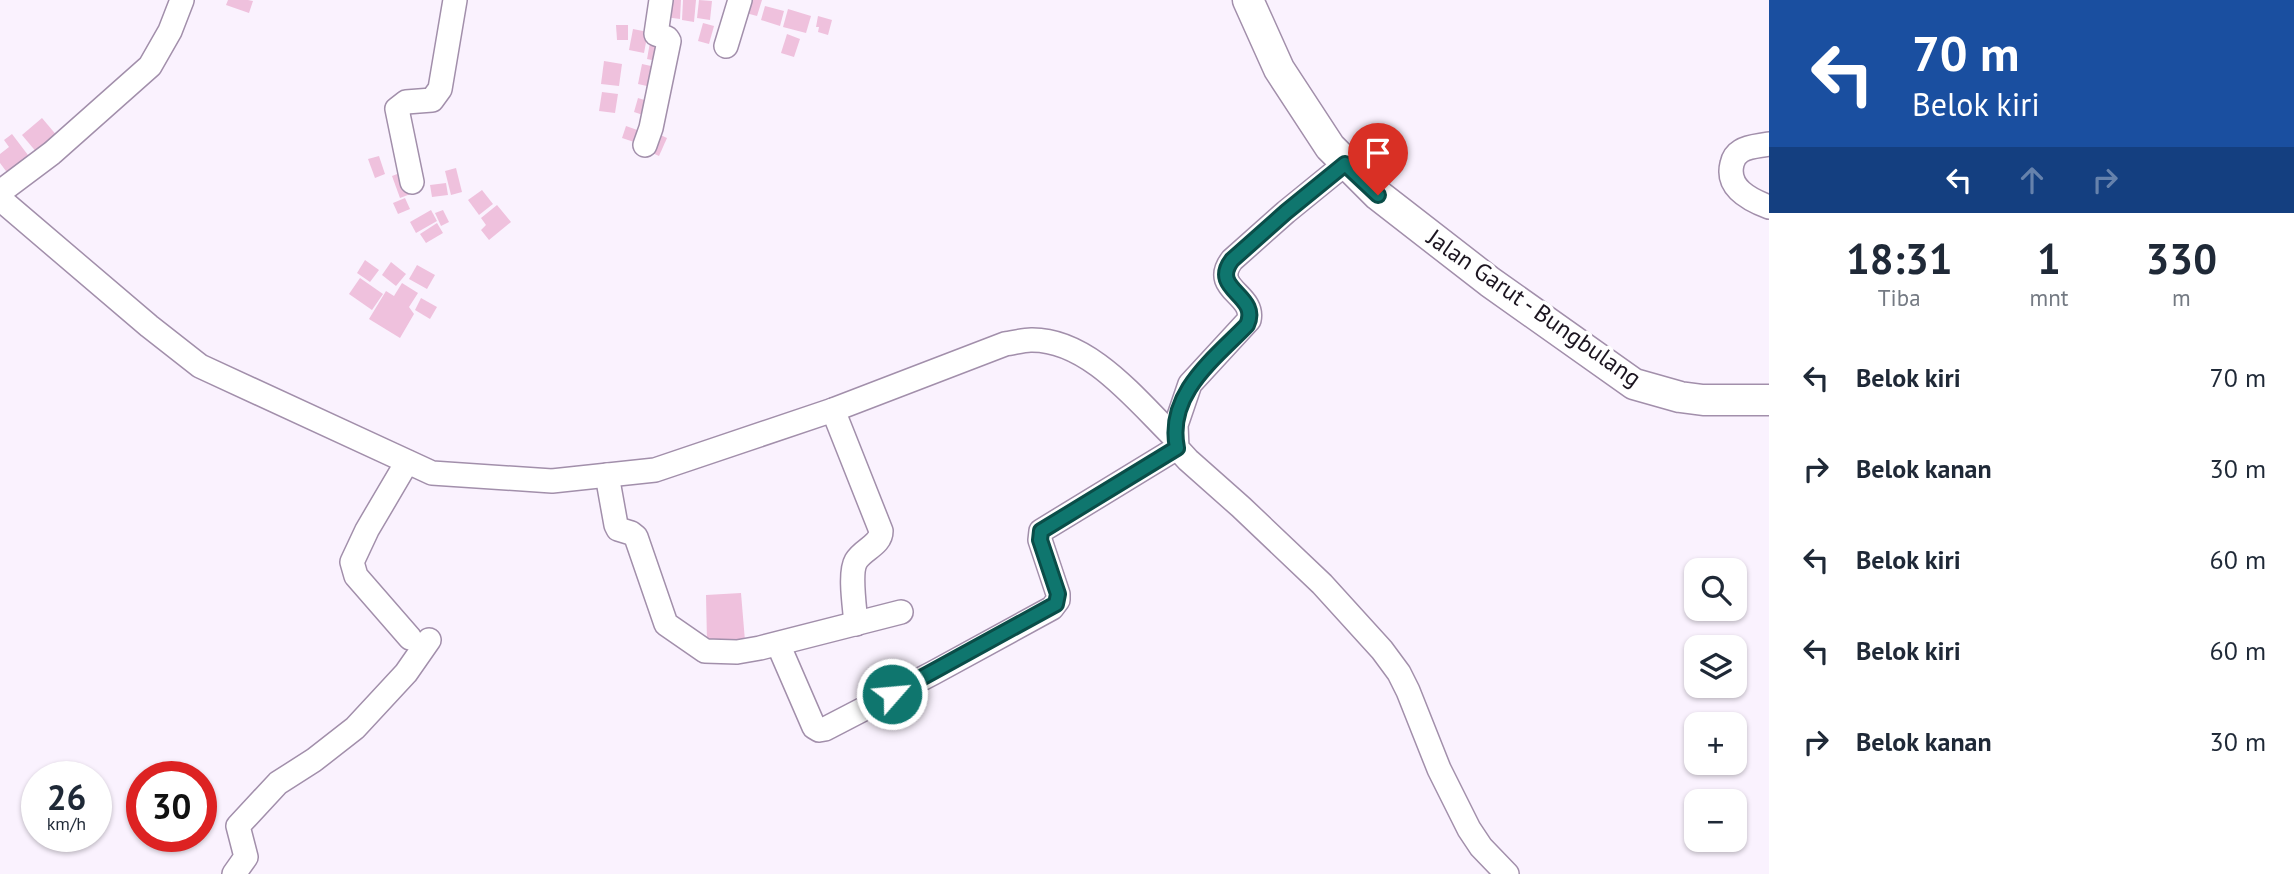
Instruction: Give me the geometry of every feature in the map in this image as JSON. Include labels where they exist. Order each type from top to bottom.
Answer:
[{"type":"main road","name":"Jalan Garut - Bungbulang","points":[[1248,0],[1279,69],[1314,124],[1345,164],[1378,195],[1479,274],[1634,384],[1680,397],[1703,400],[1769,400]]},
{"type":"street","points":[[0,192],[52,153],[150,66],[170,31],[182,0]]},
{"type":"street","points":[[412,182],[397,108],[406,102],[432,100],[440,89],[455,0]]},
{"type":"street","points":[[645,145],[652,128],[669,41],[656,34],[661,0]]},
{"type":"street","points":[[726,46],[740,0]]},
{"type":"street","points":[[1769,144],[1741,151],[1734,157],[1731,172],[1734,186],[1752,201],[1769,207]]},
{"type":"street","points":[[1176,443],[1176,425],[1190,384],[1247,325],[1251,313],[1228,282],[1226,268],[1286,212],[1345,164]]},
{"type":"street","points":[[0,199],[200,366],[432,473],[552,481],[655,470],[833,410],[1005,344],[1032,340],[1070,348],[1101,366],[1176,443],[1188,460],[1322,584],[1382,650],[1408,691],[1462,817],[1480,847],[1507,874]]},
{"type":"street","points":[[833,410],[881,531],[879,539],[855,564],[853,573],[856,624]]},
{"type":"street","points":[[778,644],[814,727],[825,729],[1052,608],[1058,600],[1058,594],[1040,540],[1041,531],[1176,443]]},
{"type":"street","points":[[234,874],[246,856],[238,826],[278,783],[314,760],[355,728],[406,673],[419,639],[356,576],[352,562],[407,462]]},
{"type":"street","points":[[607,475],[615,525],[636,537],[666,624],[705,650],[737,652],[901,612]]},
{"type":"building","points":[[228,0],[253,1],[249,13],[226,5]]},
{"type":"building","points":[[667,0],[681,0],[680,19],[665,17]]},
{"type":"building","points":[[683,0],[696,0],[694,22],[682,20]]},
{"type":"building","points":[[699,0],[712,1],[710,20],[697,18]]},
{"type":"building","points":[[746,0],[762,0],[757,16],[742,12]]},
{"type":"building","points":[[765,6],[784,11],[780,26],[761,20]]},
{"type":"building","points":[[788,9],[811,16],[806,33],[783,27]]},
{"type":"building","points":[[818,16],[832,20],[828,35],[818,32]]},
{"type":"building","points":[[703,23],[714,26],[709,44],[698,41]]},
{"type":"building","points":[[616,25],[628,25],[628,40],[617,40]]},
{"type":"building","points":[[633,29],[648,32],[644,53],[629,50]]},
{"type":"building","points":[[787,34],[800,39],[794,57],[781,53]]},
{"type":"building","points":[[651,37],[665,40],[661,62],[647,59]]},
{"type":"building","points":[[604,61],[622,64],[619,86],[601,84]]},
{"type":"building","points":[[642,64],[660,68],[656,88],[638,84]]},
{"type":"building","points":[[602,92],[618,94],[615,113],[599,111]]},
{"type":"building","points":[[638,98],[651,102],[646,116],[634,112]]},
{"type":"building","points":[[42,118],[58,137],[38,154],[22,135]]},
{"type":"building","points":[[626,126],[643,132],[640,144],[622,138]]},
{"type":"building","points":[[654,132],[667,138],[659,156],[646,150]]},
{"type":"building","points":[[12,134],[31,159],[9,175],[0,163],[0,154],[9,147],[4,140]]},
{"type":"building","points":[[379,156],[385,174],[375,178],[368,159]]},
{"type":"building","points":[[456,168],[462,192],[451,195],[445,171]]},
{"type":"building","points":[[405,171],[413,193],[400,198],[392,176]]},
{"type":"building","points":[[446,183],[448,195],[432,197],[430,185]]},
{"type":"building","points":[[482,190],[493,204],[479,215],[468,200]]},
{"type":"building","points":[[405,198],[410,209],[398,214],[393,203]]},
{"type":"building","points":[[497,205],[511,222],[489,240],[481,230],[486,225],[481,218]]},
{"type":"building","points":[[431,210],[437,221],[416,233],[410,222]]},
{"type":"building","points":[[443,210],[449,222],[441,226],[435,213]]},
{"type":"building","points":[[437,223],[443,233],[426,243],[420,234]]},
{"type":"building","points":[[365,260],[379,270],[370,282],[357,273]]},
{"type":"building","points":[[391,262],[406,274],[396,286],[382,275]]},
{"type":"building","points":[[417,265],[435,275],[427,289],[409,279]]},
{"type":"building","points":[[360,278],[383,294],[372,310],[349,294]]},
{"type":"building","points":[[402,283],[418,293],[409,307],[414,314],[400,338],[369,319],[386,291],[394,296]]},
{"type":"building","points":[[421,298],[437,307],[430,319],[415,310]]},
{"type":"building","points":[[741,593],[745,641],[707,642],[706,595]]},
{"type":"route","points":[[892,694],[1056,604],[1058,594],[1040,540],[1041,531],[1177,448],[1176,425],[1190,384],[1249,320],[1251,313],[1248,307],[1225,275],[1232,260],[1345,164],[1378,195]]}]
